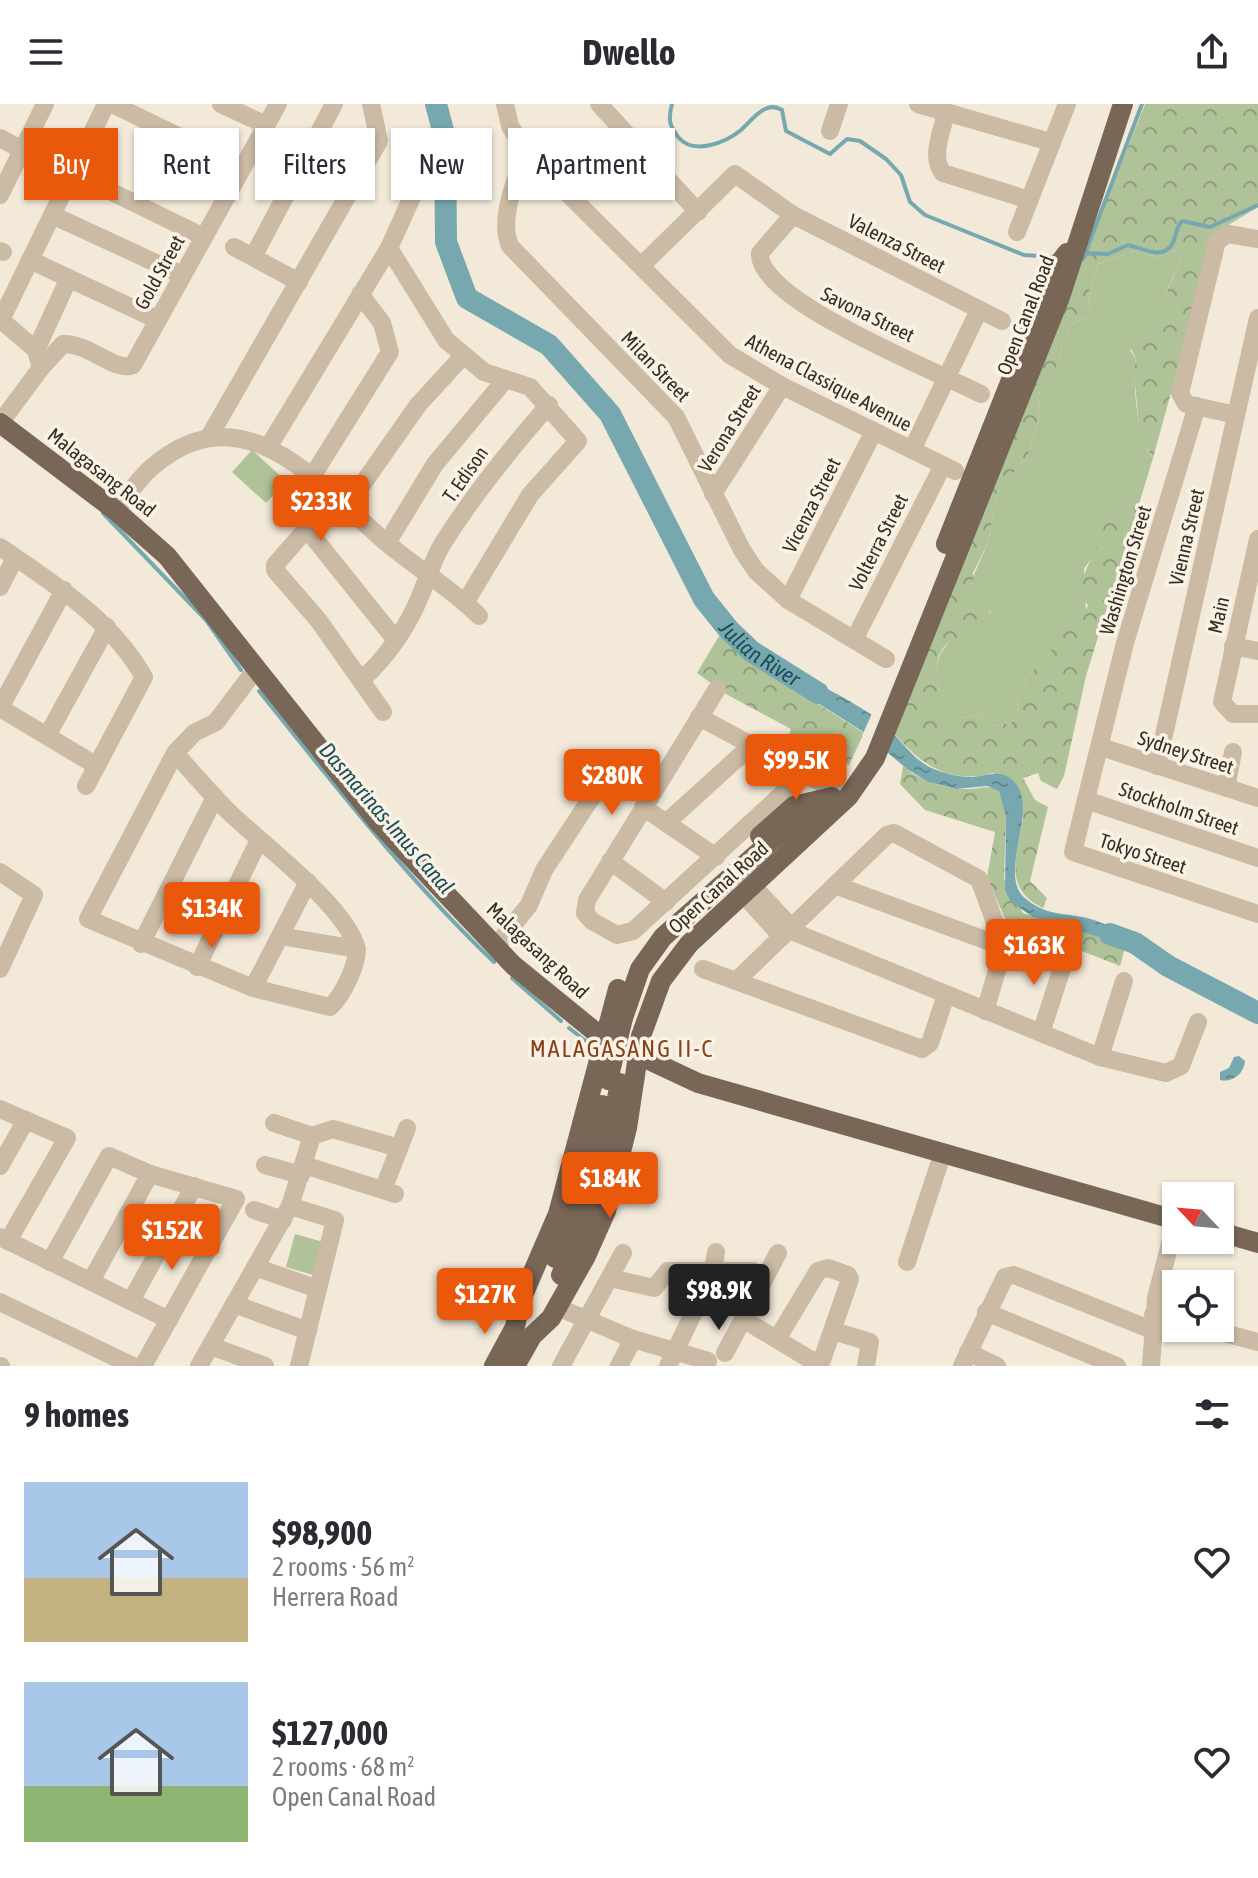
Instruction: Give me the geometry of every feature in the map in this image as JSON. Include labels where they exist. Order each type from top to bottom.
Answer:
[{"type":"main road","name":"Open Canal Road","points":[[494,1366],[523,1331],[554,1312],[594,1241],[609,1201],[627,1128],[637,1057],[649,1008],[667,971],[689,944],[820,826],[855,790],[1055,269],[1080,237],[1123,104]]},
{"type":"main road","name":"Malagasang Road","points":[[0,423],[116,511],[167,556],[379,823],[496,946],[604,1039],[698,1083],[1162,1216]]},
{"type":"main road","points":[[523,1331],[572,1219],[614,1082],[629,1019],[632,985],[663,937],[779,834],[807,821],[870,756]]},
{"type":"main road","name":"Open Canal Road","points":[[515,1366],[523,1331],[520,1302],[565,1191],[621,980],[644,940],[794,806],[834,794]]},
{"type":"main road","points":[[629,1019],[646,982],[672,945],[786,842],[820,826]]},
{"type":"main road","points":[[1234,1236],[1258,1243]]},
{"type":"street","points":[[0,195],[45,104]]},
{"type":"street","points":[[96,128],[109,104],[242,167]]},
{"type":"street","points":[[221,104],[266,125]]},
{"type":"street","name":"Gold Street","points":[[38,359],[63,344],[79,343],[126,368],[133,365],[278,104]]},
{"type":"street","points":[[253,257],[334,104]]},
{"type":"street","points":[[209,437],[379,141],[371,104]]},
{"type":"street","name":"Athena Classique Avenue","points":[[505,104],[511,128]]},
{"type":"street","points":[[599,104],[698,212],[642,265]]},
{"type":"street","points":[[830,131],[839,104]]},
{"type":"street","points":[[918,104],[1050,142]]},
{"type":"street","points":[[1017,232],[1067,104]]},
{"type":"street","points":[[946,113],[937,154],[937,163],[943,173],[1029,200]]},
{"type":"street","points":[[0,138],[22,150]]},
{"type":"street","name":"Valenza Street","points":[[698,212],[735,174],[793,215],[1002,321]]},
{"type":"street","points":[[118,195],[204,237]]},
{"type":"street","points":[[38,359],[1,320],[60,200]]},
{"type":"street","points":[[269,446],[389,248],[411,200]]},
{"type":"street","name":"Milan Street","points":[[511,200],[506,237],[510,246],[676,417],[742,550],[756,571],[788,600],[886,659]]},
{"type":"street","name":"Athena Classique Avenue","points":[[575,200],[730,355],[782,386],[949,468]]},
{"type":"street","points":[[52,215],[182,275]]},
{"type":"street","name":"Savona Street","points":[[793,215],[760,253],[766,273],[807,309],[981,394]]},
{"type":"street","points":[[1236,415],[1189,403],[1180,393],[1217,241],[1228,234],[1258,239]]},
{"type":"street","points":[[234,247],[299,282]]},
{"type":"street","points":[[389,248],[421,304],[463,356],[484,372],[530,387],[578,441],[530,495],[465,603]]},
{"type":"street","points":[[30,260],[158,320]]},
{"type":"street","points":[[0,423],[38,359],[69,278]]},
{"type":"street","points":[[313,475],[390,352],[382,323],[360,294]]},
{"type":"street","points":[[912,450],[979,310]]},
{"type":"street","name":"Vienna Street","points":[[1157,766],[1258,318]]},
{"type":"street","points":[[383,712],[319,621],[275,570],[275,565],[306,528],[342,500],[418,405],[463,356]]},
{"type":"street","points":[[387,543],[435,464],[505,380]]},
{"type":"street","name":"Verona Street","points":[[713,494],[782,386]]},
{"type":"street","name":"Washington Street","points":[[1101,747],[1125,643],[1189,403]]},
{"type":"street","name":"T. Edison","points":[[361,680],[377,666],[395,639],[420,597],[441,546],[500,461],[549,405]]},
{"type":"street","name":"Vicenza Street","points":[[788,600],[874,431]]},
{"type":"street","points":[[116,511],[150,469],[179,449],[209,437],[269,446],[313,475],[387,543],[479,616]]},
{"type":"street","name":"Volterra Street","points":[[854,640],[949,468]]},
{"type":"street","points":[[306,528],[395,639]]},
{"type":"street","name":"Main","points":[[1258,539],[1250,605],[1233,646],[1222,702],[1233,714],[1258,714]]},
{"type":"street","points":[[0,587],[8,552],[64,590],[107,627],[144,680],[86,786]]},
{"type":"street","points":[[64,590],[0,708],[97,766]]},
{"type":"street","points":[[47,736],[107,627]]},
{"type":"street","points":[[1233,646],[1258,651]]},
{"type":"street","points":[[256,669],[216,722],[194,733],[175,753],[89,913],[93,923],[197,967],[253,988],[330,1007],[348,976],[357,949]]},
{"type":"street","points":[[717,689],[584,907],[592,921],[622,936],[633,931],[805,773]]},
{"type":"street","points":[[699,717],[805,773],[834,794]]},
{"type":"street","points":[[666,823],[753,744]]},
{"type":"street","name":"Sydney Street","points":[[1101,747],[1258,798]]},
{"type":"street","name":"Tokyo Street","points":[[1101,747],[1072,845],[1078,856],[1258,914]]},
{"type":"street","points":[[1226,788],[1233,752]]},
{"type":"street","points":[[175,753],[259,840],[308,882],[357,949]]},
{"type":"street","points":[[496,946],[529,905],[544,870],[601,783]]},
{"type":"street","points":[[141,944],[215,797]]},
{"type":"street","name":"Stockholm Street","points":[[1086,800],[1258,858]]},
{"type":"street","points":[[643,807],[716,857]]},
{"type":"street","points":[[736,981],[887,835],[901,835],[979,879],[1004,947],[985,1011]]},
{"type":"street","points":[[197,967],[259,840]]},
{"type":"street","points":[[610,861],[666,902]]},
{"type":"street","points":[[0,872],[34,895],[0,969]]},
{"type":"street","points":[[253,988],[308,882]]},
{"type":"street","points":[[835,885],[1004,947]]},
{"type":"street","points":[[749,891],[787,931],[1100,1057],[1166,1073],[1174,1071],[1181,1066],[1198,1022]]},
{"type":"street","points":[[0,925],[16,935]]},
{"type":"street","points":[[280,936],[357,949]]},
{"type":"street","points":[[1041,1033],[1067,953]]},
{"type":"street","points":[[703,969],[922,1049],[930,1043],[946,995]]},
{"type":"street","points":[[1100,1057],[1124,981]]},
{"type":"street","points":[[0,1109],[67,1138],[4,1239],[169,1320]]},
{"type":"street","points":[[0,1166],[26,1120]]},
{"type":"street","points":[[274,1123],[312,1136],[333,1129],[399,1148]]},
{"type":"street","points":[[265,1165],[302,1170],[389,1192],[407,1128]]},
{"type":"street","points":[[199,1366],[286,1213],[312,1136]]},
{"type":"street","points":[[907,1262],[943,1152]]},
{"type":"street","points":[[50,1262],[109,1156],[150,1174],[236,1199],[143,1366]]},
{"type":"street","points":[[91,1281],[150,1174]]},
{"type":"street","points":[[131,1301],[194,1186]]},
{"type":"street","points":[[254,1210],[335,1220],[299,1366]]},
{"type":"street","points":[[672,1359],[713,1272],[716,1252]]},
{"type":"street","points":[[561,1366],[623,1253]]},
{"type":"street","points":[[554,1312],[573,1325],[585,1322],[633,1339],[672,1359],[719,1362],[778,1253]]},
{"type":"street","points":[[1156,1365],[1152,1322],[1168,1254]]},
{"type":"street","points":[[255,1267],[318,1289]]},
{"type":"street","points":[[743,1319],[816,1362],[822,1360],[850,1279],[844,1272],[828,1268],[818,1271],[777,1339]]},
{"type":"street","points":[[610,1278],[654,1288],[668,1271],[753,1271],[765,1277]]},
{"type":"street","points":[[997,1366],[965,1359],[1005,1277],[1014,1275],[1152,1322],[1162,1322]]},
{"type":"street","points":[[0,1302],[133,1366]]},
{"type":"street","points":[[234,1304],[308,1331]]},
{"type":"street","points":[[986,1312],[1105,1364]]},
{"type":"street","points":[[833,1331],[870,1342],[866,1366]]},
{"type":"street","points":[[1234,1336],[1258,1342]]},
{"type":"street","points":[[619,1366],[633,1339]]},
{"type":"street","points":[[211,1346],[265,1366]]},
{"type":"green space","points":[[1145,104],[1258,104],[1258,207],[1215,233],[1153,458],[1140,438],[1134,373],[1136,359],[1129,344],[1137,337],[1149,338],[1155,343],[1163,314],[1176,310],[1178,305],[1165,296],[1182,256],[1176,250],[1156,257],[1138,250],[1098,264],[1089,291],[1090,316],[1072,324],[1062,344],[1059,362],[1038,396],[1039,418],[1029,453],[997,495],[988,543],[973,573],[975,588],[993,620],[974,639],[964,643],[950,641],[941,651],[937,663],[939,689],[930,702],[953,717],[964,718],[979,713],[992,726],[1011,723],[1019,713],[1017,700],[1026,689],[1025,678],[1088,606],[1079,591],[1105,523],[1139,504],[1086,676],[1064,776],[1057,789],[1041,781],[1038,773],[1023,778],[1035,800],[1048,807],[1030,881],[1047,898],[1043,908],[1030,900],[1017,880],[1016,856],[1023,816],[993,773],[963,776],[938,770],[915,754],[894,733]]},
{"type":"green space","points":[[1138,250],[1156,257],[1176,250],[1182,256],[1165,295],[1178,305],[1176,310],[1155,344],[1130,350],[1136,359],[1135,396],[1140,425],[1153,458],[1139,504],[1106,523],[1097,550],[1084,569],[1086,611],[1025,678],[1026,689],[1017,700],[1019,713],[1011,723],[992,726],[979,713],[964,718],[947,715],[929,702],[939,689],[938,662],[949,642],[991,612],[980,603],[972,579],[988,543],[997,495],[1029,453],[1039,418],[1038,396],[1059,362],[1062,344],[1072,324],[1090,316],[1089,291],[1098,264]]},
{"type":"green space","points":[[252,450],[286,481],[266,503],[232,472]]},
{"type":"green space","points":[[719,636],[761,668],[864,733],[849,765],[789,735],[791,729],[726,694],[697,673]]},
{"type":"green space","points":[[903,766],[917,776],[942,786],[960,789],[988,787],[1000,791],[1006,817],[1004,879],[1023,913],[1126,944],[1120,966],[1006,921],[987,877],[995,832],[925,810],[900,784]]},
{"type":"green space","points":[[295,1234],[323,1242],[313,1275],[286,1267]]},
{"type":"water","points":[[796,672],[870,714],[919,760],[934,769],[960,776],[995,774],[1010,778],[1019,790],[1023,804],[1015,873],[1018,888],[1026,899],[1051,912],[1094,920],[1139,939],[1135,948],[1033,917],[1011,902],[1005,890],[1006,817],[999,791],[987,786],[956,789],[928,782],[907,769],[862,731],[789,685]]},
{"type":"water","points":[[1239,1056],[1245,1061],[1240,1074],[1233,1079],[1220,1080],[1220,1072],[1229,1068],[1234,1057]]},
{"type":"pier","points":[[873,711],[886,720],[875,747],[862,736]]},
{"type":"waterway","name":"Julian River","points":[[436,104],[445,138],[446,242],[467,298],[549,345],[610,414],[704,599],[751,651],[818,693]]},
{"type":"waterway","points":[[672,104],[671,126],[679,138],[693,146],[718,143],[741,130],[758,113],[772,107],[778,108],[782,110],[786,131],[830,154],[847,139],[860,141],[886,159],[901,175],[910,202],[925,215],[1024,255],[1055,257]]},
{"type":"waterway","points":[[1083,259],[1142,104]]},
{"type":"waterway","points":[[1085,253],[1108,254],[1128,245],[1147,251],[1166,251],[1182,221],[1210,227],[1258,205]]},
{"type":"waterway","name":"Dasmarinas-Imus Canal","points":[[103,513],[206,620],[241,670]]},
{"type":"waterway","name":"Dasmarinas-Imus Canal","points":[[259,691],[401,864],[494,962]]},
{"type":"waterway","name":"Julian River","points":[[1110,934],[1135,943],[1168,966],[1258,1013]]},
{"type":"waterway","name":"Dasmarinas-Imus Canal","points":[[512,978],[561,1021]]},
{"type":"waterway","name":"Dasmarinas-Imus Canal","points":[[569,1028],[596,1049]]},
{"type":"district","name":"MALAGASANG II-C","points":[[622,1048]]}]
